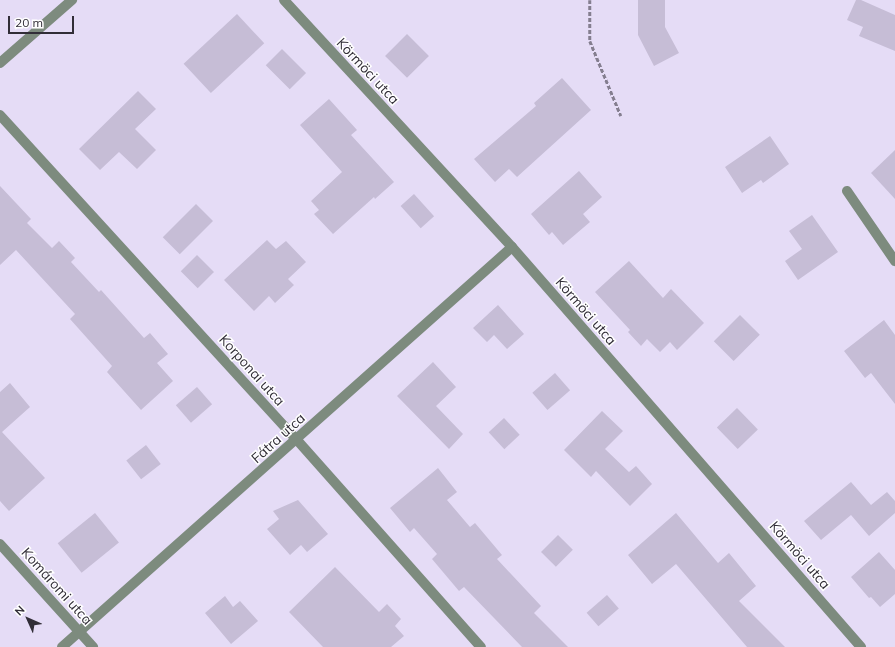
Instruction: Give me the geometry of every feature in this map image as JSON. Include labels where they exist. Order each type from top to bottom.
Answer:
[{"type":"street","points":[[0,63],[72,0]]},
{"type":"street","name":"Körmöci utca","points":[[284,0],[512,247],[861,647]]},
{"type":"street","name":"Korponai utca","points":[[0,115],[297,440],[481,647]]},
{"type":"street","points":[[847,191],[895,261]]},
{"type":"street","name":"Fátra utca","points":[[62,647],[297,440],[512,247]]},
{"type":"street","name":"Komáromi utca","points":[[0,544],[93,647]]},
{"type":"path","points":[[590,0],[590,41],[621,116]]},
{"type":"building","points":[[638,0],[665,0],[665,27],[679,53],[654,66],[638,35]]},
{"type":"building","points":[[856,0],[861,0],[895,15],[895,51],[859,36],[863,27],[847,20]]},
{"type":"building","points":[[237,14],[264,43],[211,93],[184,64]]},
{"type":"building","points":[[407,34],[429,56],[407,78],[385,56]]},
{"type":"building","points":[[282,49],[306,73],[290,89],[266,65]]},
{"type":"building","points":[[562,78],[591,110],[517,177],[509,169],[495,182],[474,159],[536,106],[534,103]]},
{"type":"building","points":[[138,91],[156,109],[135,129],[156,150],[137,169],[119,152],[100,170],[79,149]]},
{"type":"building","points":[[329,99],[357,130],[351,135],[394,182],[375,199],[374,197],[333,234],[314,214],[319,210],[311,201],[342,172],[300,125]]},
{"type":"building","points":[[770,136],[789,164],[763,183],[761,180],[742,193],[725,167]]},
{"type":"building","points":[[895,150],[895,199],[871,173]]},
{"type":"building","points":[[579,171],[602,197],[583,214],[590,222],[563,245],[552,232],[549,235],[531,214]]},
{"type":"building","points":[[0,186],[31,219],[27,223],[52,248],[59,241],[75,258],[71,262],[99,292],[101,290],[144,338],[150,333],[168,354],[157,363],[173,381],[141,410],[107,372],[112,366],[70,319],[75,314],[16,250],[0,265]]},
{"type":"building","points":[[414,194],[434,216],[421,228],[401,206]]},
{"type":"building","points":[[196,204],[213,221],[180,254],[163,237]]},
{"type":"building","points":[[812,215],[838,252],[798,280],[785,261],[802,249],[789,231]]},
{"type":"building","points":[[267,240],[276,249],[286,241],[306,262],[288,279],[294,285],[275,303],[269,296],[254,311],[224,280]]},
{"type":"building","points":[[197,255],[214,272],[198,288],[181,271]]},
{"type":"building","points":[[629,261],[663,298],[671,289],[704,323],[677,350],[670,342],[660,352],[647,339],[641,346],[628,332],[630,330],[595,292]]},
{"type":"building","points":[[498,305],[524,334],[507,349],[494,335],[487,342],[473,328]]},
{"type":"building","points":[[740,315],[760,335],[734,361],[714,341]]},
{"type":"building","points":[[884,320],[895,335],[895,404],[871,373],[865,378],[844,351]]},
{"type":"building","points":[[433,362],[456,387],[436,406],[463,434],[449,449],[397,396]]},
{"type":"building","points":[[555,373],[570,390],[547,410],[532,393]]},
{"type":"building","points":[[10,383],[30,407],[2,432],[45,478],[9,511],[0,501],[0,392]]},
{"type":"building","points":[[197,387],[212,404],[191,423],[176,405]]},
{"type":"building","points":[[737,408],[758,430],[738,449],[717,427]]},
{"type":"building","points":[[602,411],[623,431],[605,449],[629,472],[636,466],[652,484],[630,506],[596,471],[591,477],[564,450]]},
{"type":"building","points":[[504,418],[520,435],[504,449],[489,432]]},
{"type":"building","points":[[146,445],[161,464],[141,479],[126,460]]},
{"type":"building","points":[[438,468],[457,492],[447,500],[470,527],[475,523],[502,555],[497,559],[541,606],[534,613],[568,647],[522,647],[464,587],[459,591],[432,559],[437,554],[414,528],[410,532],[390,508]]},
{"type":"building","points":[[851,482],[871,505],[887,492],[895,501],[895,513],[869,536],[851,515],[821,540],[804,521]]},
{"type":"building","points":[[298,500],[328,534],[307,552],[301,545],[290,555],[267,529],[279,519],[273,511]]},
{"type":"building","points":[[95,513],[119,543],[82,573],[58,543]]},
{"type":"building","points":[[676,513],[718,563],[729,553],[756,586],[739,601],[785,647],[747,647],[676,564],[652,584],[628,555]]},
{"type":"building","points":[[558,535],[573,550],[556,567],[541,552]]},
{"type":"building","points":[[879,552],[895,570],[895,594],[880,607],[871,597],[869,598],[851,577]]},
{"type":"building","points":[[335,567],[379,612],[387,604],[401,619],[395,626],[404,636],[391,647],[323,647],[289,612]]},
{"type":"building","points":[[607,595],[619,609],[598,626],[587,613]]},
{"type":"building","points":[[225,596],[233,607],[240,601],[258,621],[231,644],[205,613]]}]
